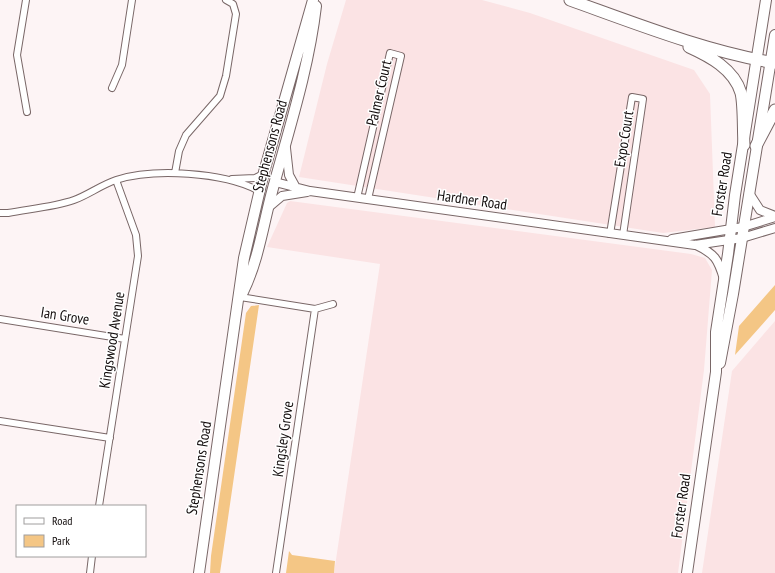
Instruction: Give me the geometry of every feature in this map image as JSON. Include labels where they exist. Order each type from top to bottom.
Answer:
[{"type":"highway","points":[[570,0],[656,31],[756,60],[773,63]]},
{"type":"highway","points":[[656,31],[702,53],[720,64],[729,73],[741,93],[744,145]]},
{"type":"highway","points":[[756,146],[775,110]]},
{"type":"main road","name":"Stephensons Road","points":[[199,573],[240,297],[244,258],[264,172],[313,0]]},
{"type":"main road","name":"Stephensons Road","points":[[240,297],[254,267],[275,182],[302,84],[313,32],[317,0]]},
{"type":"main road","name":"Forster Road","points":[[687,573],[716,372],[716,332],[730,241],[730,229],[766,0]]},
{"type":"main road","name":"Forster Road","points":[[716,372],[721,360],[729,316],[756,146],[773,63],[775,35]]},
{"type":"main road","points":[[259,191],[275,182]]},
{"type":"street","points":[[26,0],[17,55],[27,112]]},
{"type":"street","points":[[112,88],[122,65],[132,0]]},
{"type":"street","points":[[175,173],[179,151],[186,136],[220,96],[226,76],[236,14],[233,4],[226,0]]},
{"type":"street","name":"Palmer Court","points":[[357,198],[390,53],[401,56],[368,200]]},
{"type":"street","name":"Expo Court","points":[[610,234],[632,97],[643,99],[623,235]]},
{"type":"street","points":[[376,110],[387,113]]},
{"type":"street","points":[[286,145],[289,175],[295,186]]},
{"type":"street","points":[[623,160],[633,162]]},
{"type":"street","points":[[0,213],[8,213],[74,200],[116,180],[148,173],[175,173],[224,179],[255,178],[264,172]]},
{"type":"street","points":[[224,179],[259,191]]},
{"type":"street","name":"Kingswood Avenue","points":[[100,505],[138,256],[136,235],[116,180]]},
{"type":"street","name":"Hardner Road","points":[[275,182],[310,191],[368,200],[696,245],[730,241],[775,228]]},
{"type":"street","points":[[269,206],[282,196],[310,191]]},
{"type":"street","points":[[749,193],[760,210],[775,217]]},
{"type":"street","name":"Hardner Road","points":[[666,240],[743,227],[775,217]]},
{"type":"street","points":[[696,245],[713,255],[719,262],[724,279]]},
{"type":"street","points":[[240,297],[315,309],[333,304]]},
{"type":"street","name":"Kingsley Grove","points":[[276,573],[315,309]]},
{"type":"street","name":"Ian Grove","points":[[0,319],[125,339]]},
{"type":"street","points":[[0,421],[110,438]]},
{"type":"street","points":[[90,573],[92,557]]},
{"type":"shaded area","points":[[346,0],[482,0],[530,13],[694,70],[710,94],[715,227],[663,233],[299,177],[327,64]]},
{"type":"shaded area","points":[[290,201],[691,254],[705,258],[712,270],[704,370],[678,573],[334,573],[380,264],[267,247],[287,203]]},
{"type":"shaded area","points":[[775,321],[775,573],[702,573],[732,371]]},
{"type":"green space","points":[[775,285],[775,310],[735,355],[739,326]]},
{"type":"green space","points":[[259,305],[220,573],[210,573],[211,556],[246,313],[251,306]]},
{"type":"green space","points":[[289,551],[292,555],[335,561],[334,573],[286,573]]}]
